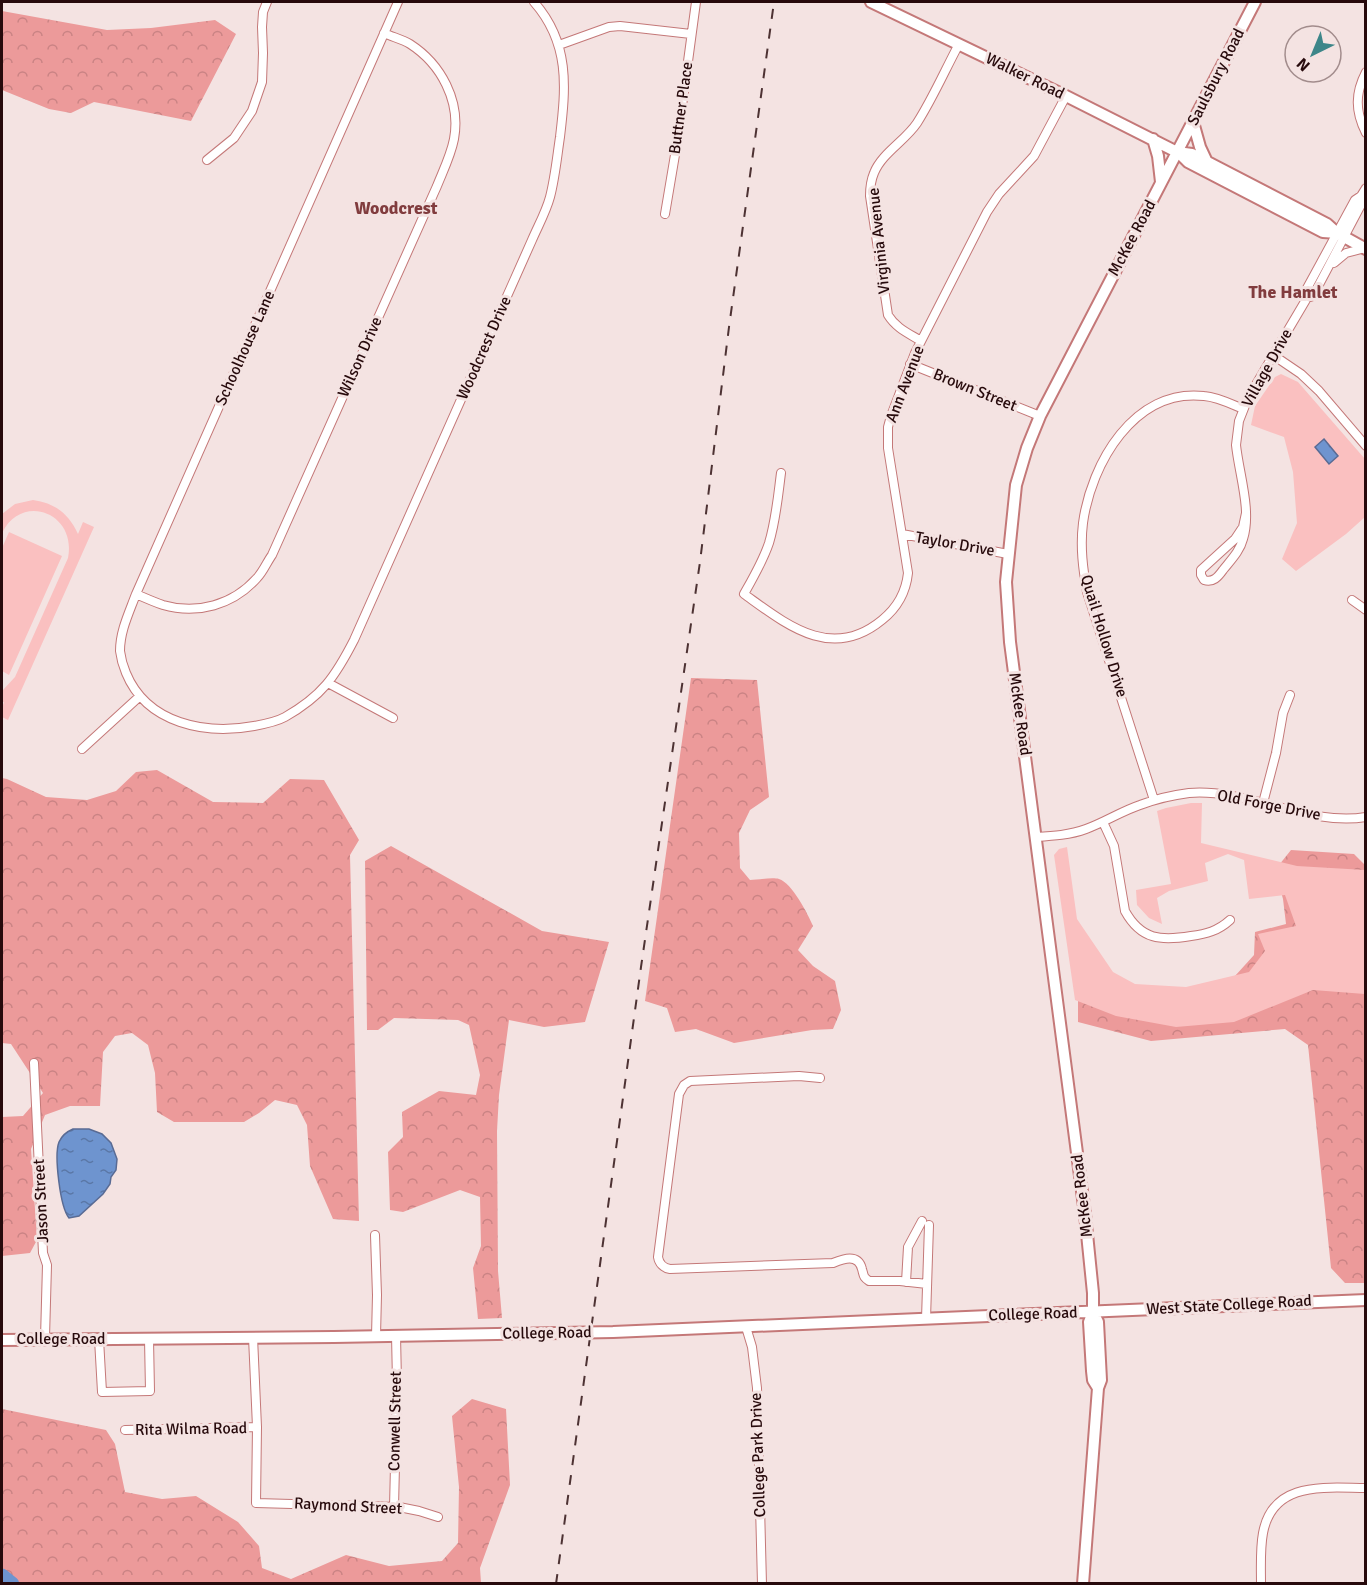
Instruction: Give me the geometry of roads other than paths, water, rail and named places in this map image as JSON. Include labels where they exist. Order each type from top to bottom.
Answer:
[{"type":"street","points":[[207,160],[234,138],[252,111],[262,82],[262,27],[267,2]]},
{"type":"street","name":"Schoolhouse Lane","points":[[140,696],[130,683],[122,664],[120,652],[122,631],[136,594],[398,2]]},
{"type":"street","name":"Woodcrest Drive","points":[[140,696],[157,712],[173,720],[203,729],[240,729],[267,724],[283,718],[314,698],[339,669],[354,640],[549,199],[555,173],[565,98],[564,66],[559,45],[542,11],[534,2]]},
{"type":"street","name":"Buttner Place","points":[[665,214],[696,2]]},
{"type":"street","name":"Walker Road","points":[[871,2],[1153,139],[1178,152],[1188,162],[1323,232],[1341,236]]},
{"type":"street","name":"Saulsbury Road","points":[[1178,152],[1255,2]]},
{"type":"street","points":[[559,45],[609,27],[620,26],[691,34]]},
{"type":"street","name":"Wilson Drive","points":[[136,594],[163,605],[184,609],[203,608],[232,598],[258,578],[272,555],[437,186],[450,155],[454,136],[455,115],[452,96],[434,65],[409,44],[384,33]]},
{"type":"street","name":"Virginia Avenue","points":[[921,341],[898,327],[888,315],[870,196],[871,184],[873,173],[878,165],[908,135],[924,111],[959,44]]},
{"type":"street","points":[[1365,72],[1356,103],[1365,133]]},
{"type":"street","name":"Ann Avenue","points":[[781,473],[768,545],[758,570],[744,594],[788,625],[808,634],[840,638],[862,633],[885,618],[905,591],[908,573],[887,437],[891,416],[910,364],[987,212],[999,194],[1034,156],[1066,96]]},
{"type":"street","points":[[1193,122],[1207,162]]},
{"type":"street","points":[[1153,139],[1158,156],[1161,182]]},
{"type":"street","name":"Walker Road","points":[[1178,152],[1192,154],[1327,224],[1341,236],[1365,248]]},
{"type":"street","name":"McKee Road","points":[[1083,1584],[1098,1388],[1093,1380],[1089,1322],[1093,1312],[1093,1293],[1085,1214],[1010,642],[1006,582],[1016,485],[1040,416],[1178,152]]},
{"type":"street","points":[[1341,236],[1355,200],[1361,196],[1365,188]]},
{"type":"street","name":"Village Drive","points":[[1246,513],[1243,526],[1235,540],[1201,570],[1204,580],[1215,579],[1235,556],[1244,537],[1246,513],[1236,445],[1243,409],[1307,298],[1313,296],[1329,268],[1341,236]]},
{"type":"street","name":"Village Drive","points":[[1307,298],[1305,292],[1341,236]]},
{"type":"street","points":[[1329,268],[1346,253],[1365,248]]},
{"type":"street","points":[[1273,355],[1319,391],[1365,446]]},
{"type":"street","name":"Brown Street","points":[[910,364],[1040,416]]},
{"type":"street","name":"Quail Hollow Drive","points":[[1154,800],[1087,592],[1082,549],[1083,524],[1087,505],[1091,488],[1105,458],[1134,419],[1146,410],[1171,398],[1194,395],[1218,399],[1243,409]]},
{"type":"street","name":"Taylor Drive","points":[[902,534],[1008,554]]},
{"type":"street","points":[[1352,600],[1365,610]]},
{"type":"street","points":[[328,683],[393,718]]},
{"type":"street","points":[[1263,803],[1276,753],[1283,713],[1290,695]]},
{"type":"street","points":[[82,749],[140,696]]},
{"type":"street","name":"Old Forge Drive","points":[[1036,837],[1075,832],[1154,800],[1190,793],[1225,795],[1341,819],[1365,817]]},
{"type":"street","points":[[1103,822],[1114,846],[1125,910],[1135,926],[1161,939],[1171,939],[1210,933],[1230,920]]},
{"type":"street","name":"Jason Street","points":[[34,1063],[43,1253],[47,1265],[45,1338]]},
{"type":"street","points":[[820,1078],[799,1076],[690,1081],[684,1085],[679,1094],[662,1218],[659,1262],[670,1269],[832,1263],[853,1258],[862,1267],[866,1280],[927,1284]]},
{"type":"street","points":[[906,1282],[908,1247],[925,1223],[926,1319]]},
{"type":"street","points":[[375,1235],[376,1336]]},
{"type":"street","name":"West State College Road","points":[[1093,1312],[1365,1300]]},
{"type":"street","name":"College Road","points":[[2,1340],[613,1332],[1093,1312]]},
{"type":"street","name":"College Park Drive","points":[[746,1327],[752,1347],[757,1388],[762,1584]]},
{"type":"street","name":"Conwell Street","points":[[394,1507],[396,1335]]},
{"type":"street","points":[[253,1337],[257,1427]]},
{"type":"street","points":[[99,1339],[102,1392],[150,1391],[149,1339]]},
{"type":"street","name":"Raymond Street","points":[[257,1427],[256,1503],[394,1507],[419,1510],[438,1517]]},
{"type":"street","name":"Rita Wilma Road","points":[[125,1430],[257,1427]]},
{"type":"street","points":[[1261,1584],[1263,1530],[1278,1504],[1296,1492],[1307,1489],[1365,1488]]},
{"type":"water","points":[[1324,439],[1338,456],[1329,464],[1315,447]]},
{"type":"water","points":[[73,1129],[89,1129],[102,1134],[111,1143],[117,1159],[116,1170],[103,1194],[79,1216],[69,1218],[61,1193],[57,1158],[60,1140]]},
{"type":"waterway","points":[[2,1576],[12,1584]]},
{"type":"railway","points":[[556,1584],[641,967],[700,562],[729,327],[774,2]]},
{"type":"district","name":"Woodcrest","points":[[396,208]]},
{"type":"district","name":"The Hamlet","points":[[1293,292]]}]
